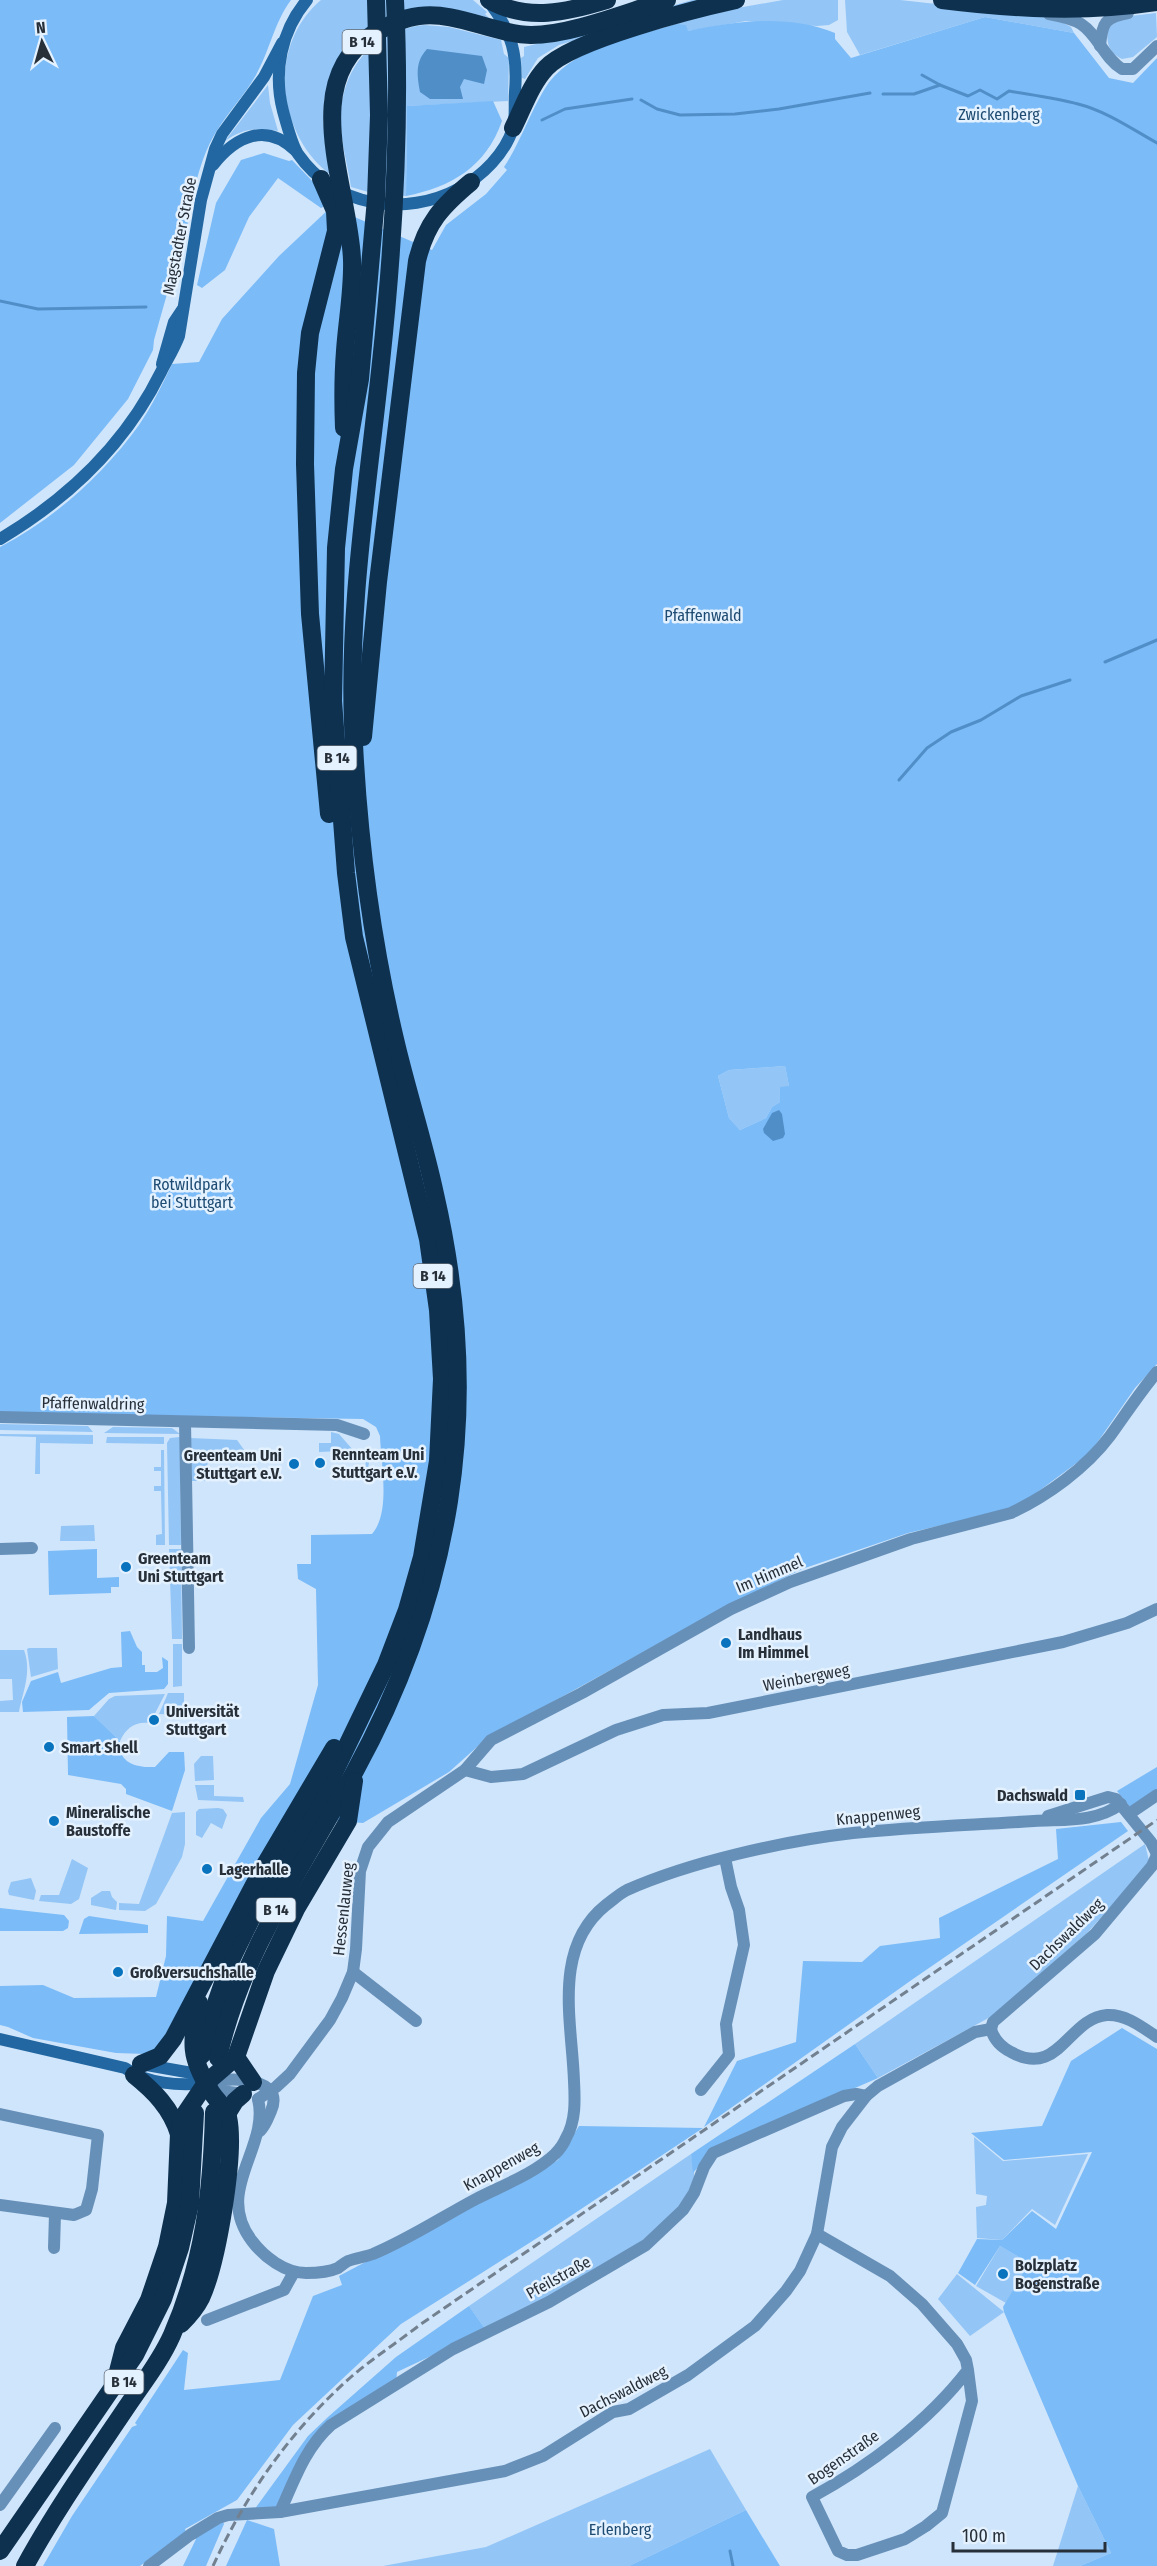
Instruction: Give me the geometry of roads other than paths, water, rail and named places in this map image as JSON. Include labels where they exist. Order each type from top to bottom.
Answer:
[{"type":"highway","points":[[345,469],[363,351],[377,189],[379,115],[376,0]]},
{"type":"highway","points":[[360,813],[352,707],[358,575],[394,220],[398,113],[395,0]]},
{"type":"highway","points":[[492,5],[538,14],[573,10],[607,0]]},
{"type":"highway","name":"B 14","points":[[219,2057],[214,2009],[231,1960],[251,1919],[330,1781],[386,1665],[403,1621],[422,1557],[438,1461],[442,1379],[438,1310],[428,1239],[361,971],[346,873],[333,701],[334,580],[345,469],[343,381],[352,264],[350,231],[334,141],[332,102],[336,84],[344,66],[368,38],[411,17],[434,16],[515,33],[539,34],[564,30],[667,0]]},
{"type":"highway","name":"B 14","points":[[513,128],[537,79],[545,68],[560,56],[599,40],[667,18],[736,0]]},
{"type":"highway","points":[[942,0],[1025,9],[1107,7],[1157,2]]},
{"type":"highway","points":[[321,179],[335,211],[336,231],[314,313],[307,363],[305,464],[307,566],[330,826],[339,864],[346,873]]},
{"type":"highway","name":"B 14","points":[[115,2383],[124,2348],[148,2300],[167,2247],[176,2203],[179,2134],[183,2117],[206,2083],[266,1971],[296,1909],[348,1821],[355,1770],[399,1678],[424,1610],[434,1575],[454,1467],[457,1395],[456,1323],[450,1268],[437,1199],[395,1041],[380,969],[368,904],[360,813],[369,672],[417,261],[424,235],[436,216],[471,182]]},
{"type":"highway","name":"B 14","points":[[179,2134],[164,2104],[133,2069],[154,2060],[166,2049],[201,1989],[229,1930],[263,1868],[350,1720],[358,1719]]},
{"type":"highway","name":"B 14","points":[[171,2335],[200,2299],[211,2264],[224,2205],[229,2141],[221,2113],[195,2058],[192,2043],[201,1989]]},
{"type":"highway","points":[[219,2057],[252,2092],[235,2101],[221,2113]]},
{"type":"highway","name":"B 14","points":[[0,2551],[135,2355],[163,2299],[180,2248],[193,2177],[195,2113]]},
{"type":"highway","name":"B 14","points":[[25,2566],[78,2478],[149,2377],[171,2335],[200,2256],[221,2113]]},
{"type":"highway","name":"B 14","points":[[2,2566],[47,2493],[121,2387],[154,2331],[169,2300],[188,2245],[196,2193],[193,2177]]},
{"type":"main road","name":"Magstadter Straße","points":[[0,538],[46,509],[91,471],[133,420],[149,396],[161,371],[174,322],[182,310],[201,200],[222,134],[264,77],[294,18],[307,0]]},
{"type":"main road","points":[[492,5],[509,31],[514,58],[516,86],[513,128]]},
{"type":"main road","points":[[282,43],[280,102],[296,151],[321,179],[350,196],[388,205],[420,204],[437,199],[471,182]]},
{"type":"main road","name":"B 14","points":[[471,182],[484,172],[498,155],[513,128]]},
{"type":"main road","name":"Magstadter Straße","points":[[210,168],[228,147],[251,136],[273,136],[284,141],[296,151]]},
{"type":"main road","points":[[0,2039],[133,2069],[171,2084],[206,2083]]},
{"type":"street","points":[[1025,9],[1075,21],[1084,27],[1118,67],[1126,71],[1133,69],[1157,46]]},
{"type":"street","points":[[1101,46],[1103,28],[1110,17],[1157,9]]},
{"type":"street","name":"Im Himmel","points":[[388,1822],[465,1770],[491,1740],[582,1693],[731,1609],[790,1582],[889,1546],[1011,1513],[1024,1507],[1086,1463],[1109,1437],[1157,1371]]},
{"type":"street","name":"Pfaffenwaldring","points":[[0,1417],[337,1425],[364,1434]]},
{"type":"street","points":[[185,1422],[189,1648]]},
{"type":"street","points":[[0,1549],[32,1548]]},
{"type":"street","name":"Weinbergweg","points":[[465,1770],[491,1777],[523,1774],[615,1730],[663,1715],[708,1713],[1063,1642],[1127,1623],[1157,1609]]},
{"type":"street","points":[[1125,1809],[1157,1795]]},
{"type":"street","name":"Knappenweg","points":[[294,2272],[337,2269],[345,2262],[371,2255],[529,2171],[555,2154],[568,2136],[575,2107],[569,1968],[581,1933],[597,1912],[623,1892],[661,1877],[725,1858],[849,1833],[1036,1821],[1108,1797],[1116,1799],[1125,1809]]},
{"type":"street","name":"Dachswaldweg","points":[[149,2566],[194,2533],[218,2518],[228,2515],[280,2512],[505,2471],[543,2456],[607,2415],[628,2409],[688,2375],[755,2326],[791,2284],[817,2234],[832,2147],[842,2127],[866,2096],[878,2086],[975,2032],[991,2029],[993,2022],[1095,1934],[1152,1866],[1157,1854],[1151,1842],[1125,1809]]},
{"type":"street","name":"Hessenlauweg","points":[[271,2091],[290,2074],[330,2020],[353,1972],[360,1870],[368,1847],[388,1822]]},
{"type":"street","points":[[701,2090],[729,2055],[726,2024],[744,1944],[739,1910],[725,1858]]},
{"type":"street","name":"Hessenlauweg","points":[[353,1972],[416,2021]]},
{"type":"street","points":[[991,2029],[1005,2049],[1017,2056],[1033,2058],[1053,2054],[1083,2026],[1105,2015],[1123,2017],[1157,2037]]},
{"type":"street","points":[[206,2083],[220,2091],[252,2092],[266,2086],[271,2091],[273,2105],[264,2127],[258,2134]]},
{"type":"street","points":[[207,2320],[284,2290],[294,2272],[269,2259],[250,2239],[242,2222],[238,2198],[241,2176],[258,2134],[260,2112],[252,2092]]},
{"type":"street","name":"Pfeilstraße","points":[[280,2512],[306,2455],[314,2442],[331,2425],[453,2349],[549,2302],[646,2245],[683,2210],[694,2193],[704,2167],[713,2153],[844,2096],[856,2094],[866,2096]]},
{"type":"street","points":[[0,2114],[98,2135],[92,2189],[86,2210],[74,2216],[0,2205]]},
{"type":"street","points":[[54,2248],[55,2214]]},
{"type":"street","name":"Bogenstraße","points":[[817,2234],[890,2276],[922,2304],[957,2344],[966,2360],[968,2370],[972,2401],[942,2512],[926,2526],[905,2539],[857,2555],[847,2555],[838,2551],[812,2497],[858,2470],[912,2427],[968,2370]]},
{"type":"street","points":[[0,2505],[55,2428]]},
{"type":"waterway","points":[[922,75],[940,85]]},
{"type":"waterway","points":[[883,94],[914,94],[940,85],[968,96],[980,90],[997,99],[1009,91],[1044,97],[1099,111],[1157,143]]},
{"type":"waterway","points":[[641,100],[657,109],[680,115],[735,114],[779,109],[870,93]]},
{"type":"waterway","points":[[542,120],[565,109],[632,99]]},
{"type":"waterway","points":[[0,301],[38,309],[146,307]]},
{"type":"waterway","points":[[1105,662],[1157,640]]},
{"type":"waterway","points":[[899,780],[927,748],[951,732],[981,720],[1021,696],[1070,680]]},
{"type":"waterway","points":[[730,2551],[733,2566]]},
{"type":"railway","points":[[213,2566],[240,2514],[272,2464],[329,2397],[359,2370],[421,2324],[1157,1820]]},
{"type":"place","name":"Rennteam Uni Stuttgart e.V.","points":[[320,1463]]},
{"type":"place","name":"Greenteam Uni Stuttgart e.V.","points":[[294,1464]]},
{"type":"place","name":"Greenteam Uni Stuttgart","points":[[126,1567]]},
{"type":"place","name":"Landhaus Im Himmel","points":[[726,1643]]},
{"type":"place","name":"Universität Stuttgart","points":[[154,1720]]},
{"type":"place","name":"Smart Shell","points":[[49,1747]]},
{"type":"place","name":"Dachswald","points":[[1080,1795]]},
{"type":"place","name":"Mineralische Baustoffe","points":[[54,1821]]},
{"type":"place","name":"Lagerhalle","points":[[207,1869]]},
{"type":"place","name":"Großversuchshalle","points":[[118,1972]]},
{"type":"place","name":"Bolzplatz Bogenstraße","points":[[1003,2274]]},
{"type":"park label","name":"Zwickenberg","points":[[999,114]]},
{"type":"park label","name":"Pfaffenwald","points":[[703,615]]},
{"type":"park label","name":"Rotwildpark bei Stuttgart","points":[[192,1193]]},
{"type":"park label","name":"Erlenberg","points":[[620,2529]]}]
